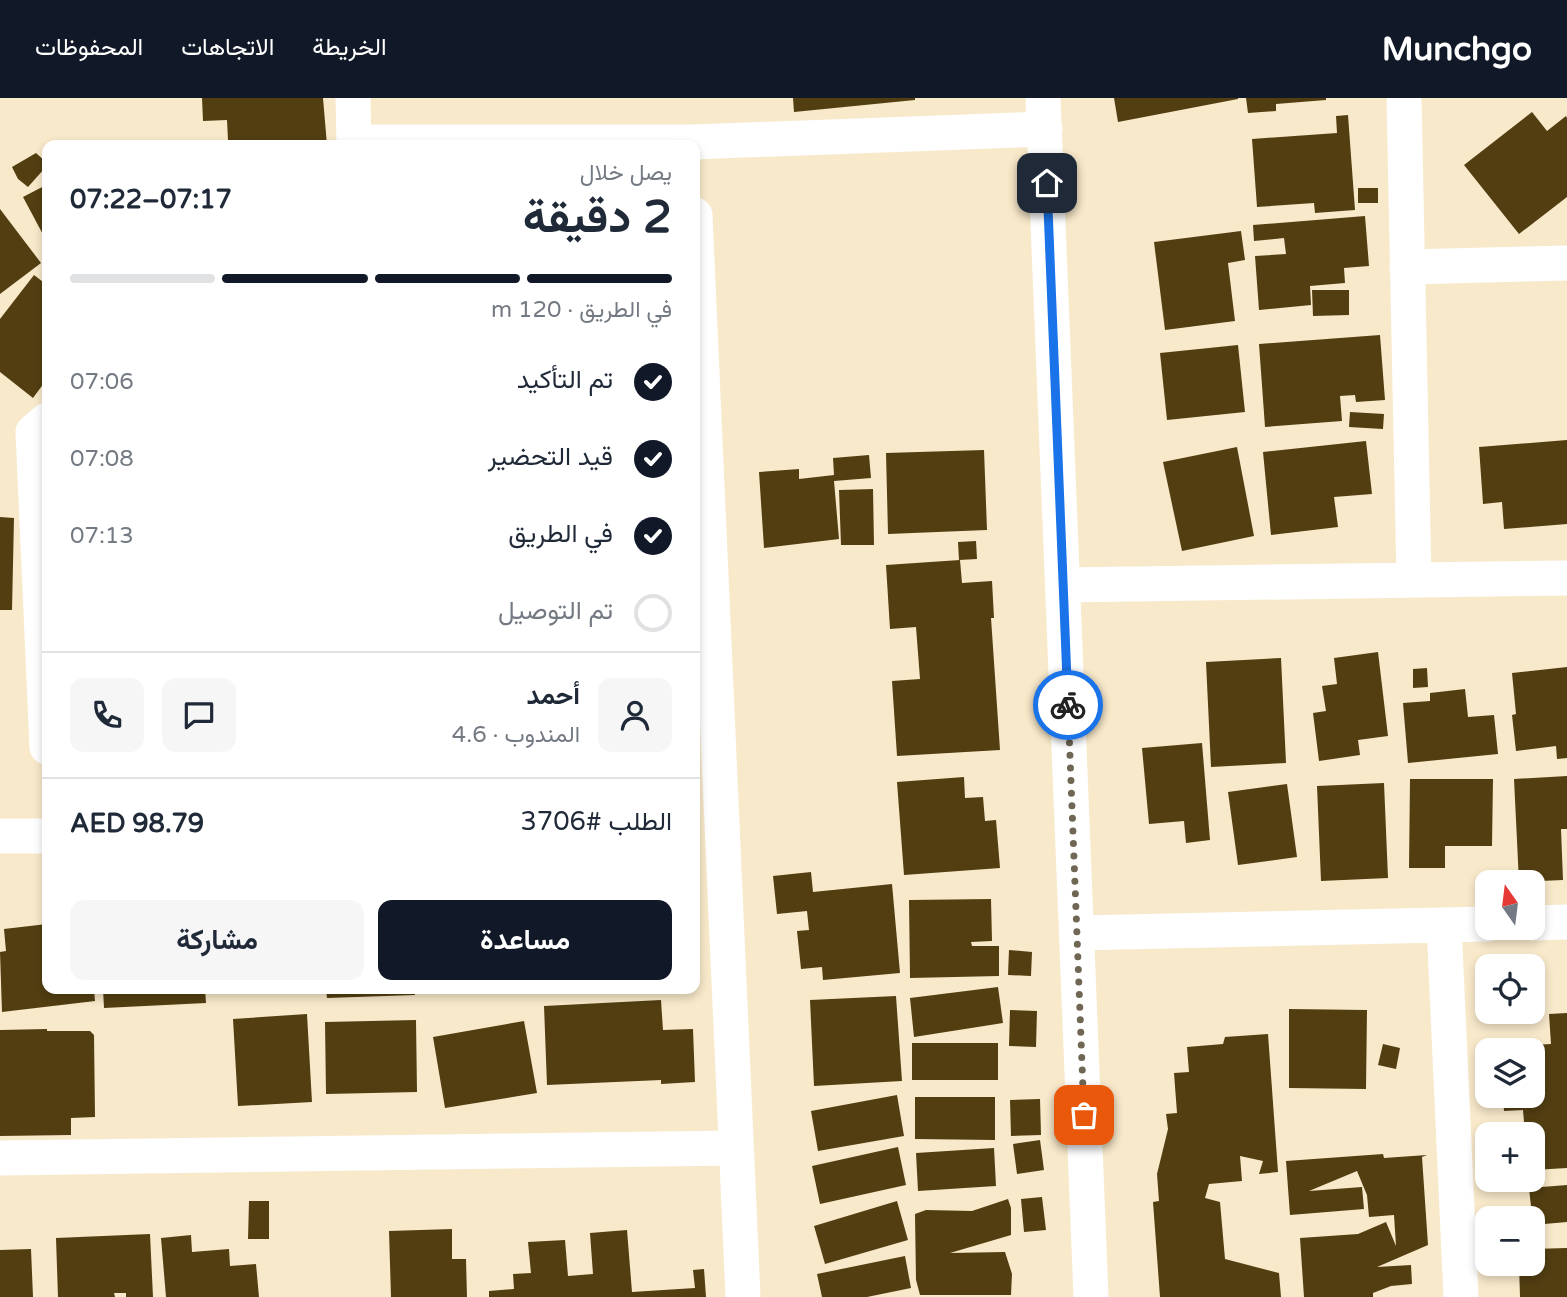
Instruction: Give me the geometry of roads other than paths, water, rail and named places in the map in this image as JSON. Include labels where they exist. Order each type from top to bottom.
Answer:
[{"type":"street","points":[[353,98],[354,140]]},
{"type":"street","points":[[1404,98],[1414,580]]},
{"type":"street","points":[[700,143],[1044,114],[1091,1297]]},
{"type":"street","points":[[1407,267],[1567,264]]},
{"type":"street","points":[[42,424],[33,432],[42,634]]},
{"type":"street","points":[[700,452],[708,831],[736,1148],[743,1297]]},
{"type":"street","points":[[1063,585],[1567,578]]},
{"type":"street","points":[[0,836],[42,836]]},
{"type":"street","points":[[1545,923],[1567,922]]},
{"type":"street","points":[[1077,933],[1475,924]]},
{"type":"street","points":[[1444,925],[1461,1297]]},
{"type":"street","points":[[0,1158],[736,1148]]}]
